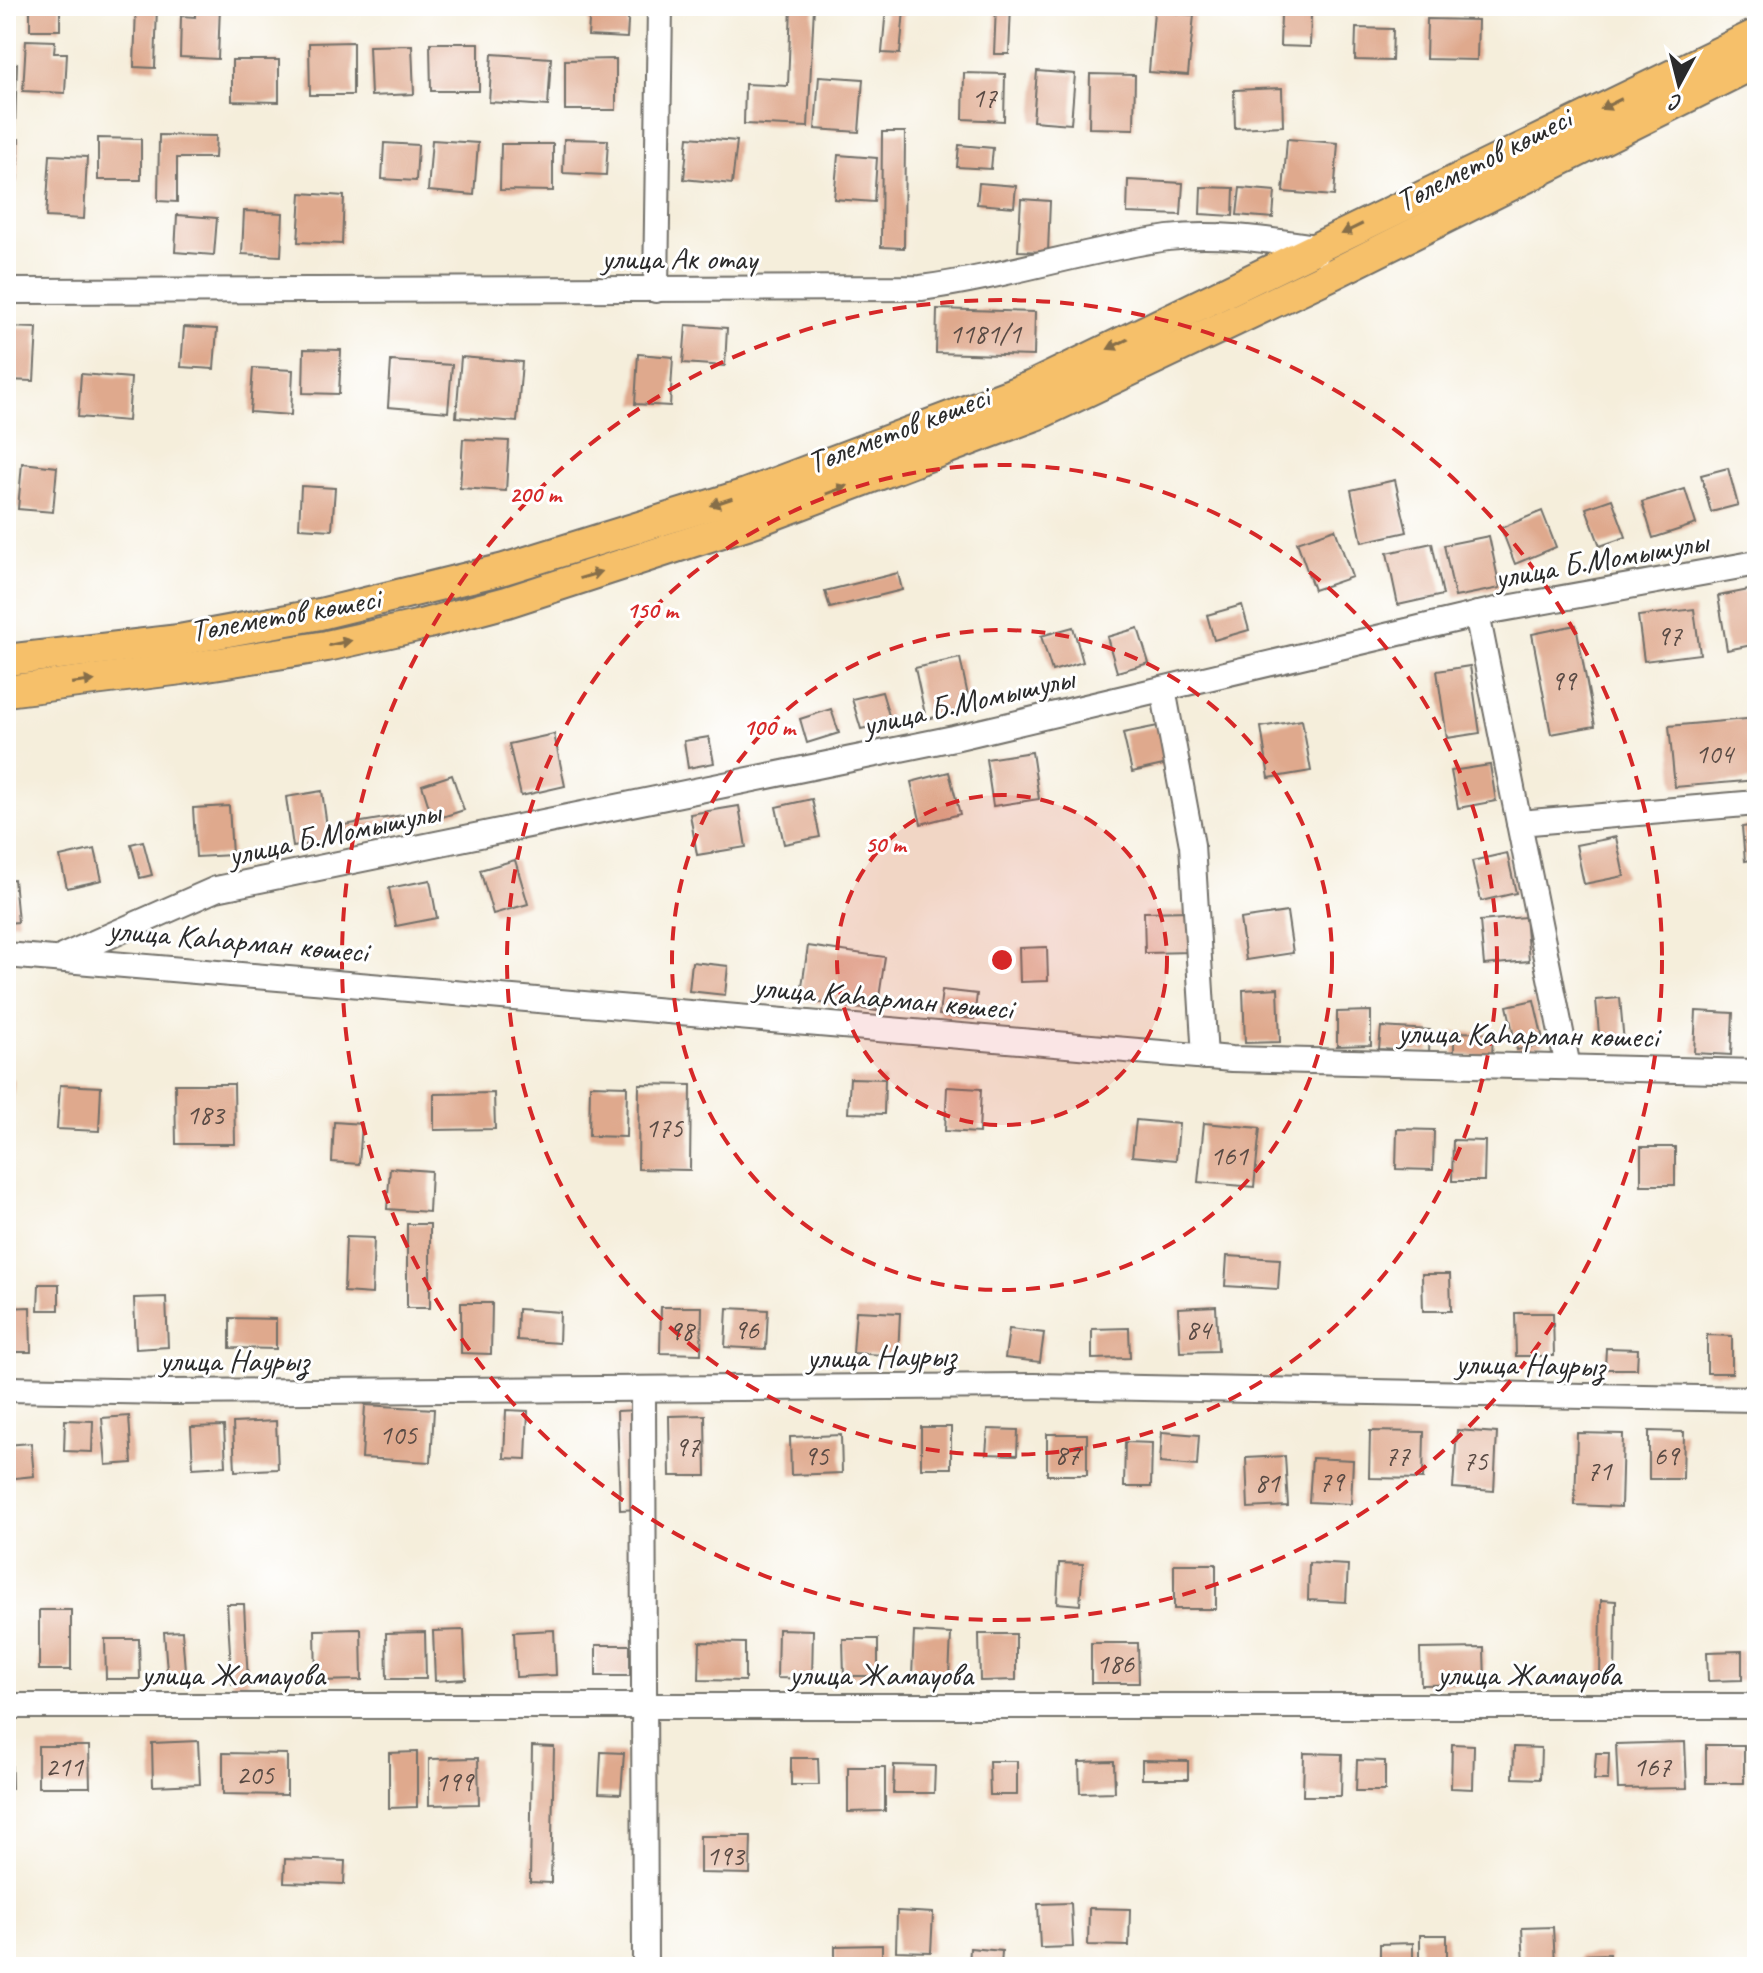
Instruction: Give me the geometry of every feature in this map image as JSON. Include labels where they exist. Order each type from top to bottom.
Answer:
[{"type":"main road","name":"Төлеметов көшесі","points":[[6,660],[179,640],[410,594],[633,531],[746,494],[1032,386],[1757,34]]},
{"type":"main road","name":"Төлеметов көшесі","points":[[6,691],[327,646],[417,626],[626,564],[759,520],[1041,413],[1333,274],[1757,62]]},
{"type":"street","points":[[656,290],[660,6]]},
{"type":"street","name":"улица Ак отау","points":[[6,291],[921,288],[970,281],[1170,238],[1250,237],[1315,247]]},
{"type":"street","points":[[1315,247],[1333,274]]},
{"type":"street","name":"улица Б.Момышулы","points":[[61,957],[216,889],[954,738],[1477,614],[1757,563]]},
{"type":"street","points":[[1477,614],[1568,1067]]},
{"type":"street","points":[[1163,689],[1192,845],[1205,1057]]},
{"type":"street","points":[[1519,823],[1757,803]]},
{"type":"street","name":"улица Каһарман көшесі","points":[[6,955],[61,957],[1205,1057],[1757,1072]]},
{"type":"street","name":"улица Наурыз","points":[[6,1389],[171,1392],[1033,1386],[1757,1399]]},
{"type":"street","points":[[643,1390],[645,1967]]},
{"type":"street","name":"улица Жамауова","points":[[6,1706],[1757,1706]]},
{"type":"building","points":[[30,6],[60,6],[60,30],[30,30]]},
{"type":"building","points":[[136,6],[157,6],[155,68],[134,67]]},
{"type":"building","points":[[195,6],[220,6],[218,59],[180,57],[181,16],[195,17]]},
{"type":"building","points":[[590,6],[629,6],[627,38],[588,36]]},
{"type":"building","points":[[791,6],[814,6],[808,127],[744,124],[745,84],[788,86]]},
{"type":"building","points":[[996,6],[1011,6],[1009,54],[994,54]]},
{"type":"building","points":[[886,8],[904,10],[900,54],[882,53]]},
{"type":"building","points":[[1154,11],[1194,15],[1188,75],[1149,72]]},
{"type":"building","points":[[1281,14],[1311,15],[1310,47],[1280,46]]},
{"type":"building","points":[[1427,19],[1478,20],[1477,60],[1426,59]]},
{"type":"building","points":[[1356,28],[1393,29],[1392,61],[1355,60]]},
{"type":"building","points":[[26,40],[55,41],[54,53],[67,53],[65,93],[23,91]]},
{"type":"building","points":[[353,42],[353,95],[310,95],[309,43]]},
{"type":"building","points":[[430,43],[479,43],[479,91],[431,91]]},
{"type":"building","points":[[412,45],[414,94],[371,96],[369,46]]},
{"type":"building","points":[[492,54],[551,58],[548,106],[489,102]]},
{"type":"building","points":[[616,59],[616,110],[565,110],[565,60]]},
{"type":"building","points":[[232,60],[279,60],[279,102],[232,101]]},
{"type":"building","points":[[6,63],[17,64],[15,127],[6,127]]},
{"type":"building","points":[[1037,71],[1075,74],[1071,124],[1033,121]]},
{"type":"building","points":[[964,73],[1005,74],[1004,121],[963,119]]},
{"type":"building","points":[[1090,74],[1135,75],[1134,129],[1089,128]]},
{"type":"building","points":[[819,76],[863,79],[859,132],[815,129]]},
{"type":"building","points":[[1282,88],[1283,126],[1235,128],[1234,90]]},
{"type":"building","points":[[882,132],[905,132],[904,248],[881,247]]},
{"type":"building","points":[[159,135],[216,136],[215,158],[177,158],[177,202],[158,201]]},
{"type":"building","points":[[688,137],[737,141],[732,184],[684,179]]},
{"type":"building","points":[[98,138],[141,139],[141,180],[98,180]]},
{"type":"building","points":[[6,139],[19,139],[17,183],[6,183]]},
{"type":"building","points":[[564,139],[608,140],[606,175],[563,173]]},
{"type":"building","points":[[1287,139],[1338,143],[1334,196],[1283,192]]},
{"type":"building","points":[[432,140],[478,143],[474,195],[428,191]]},
{"type":"building","points":[[384,143],[418,145],[416,181],[382,179]]},
{"type":"building","points":[[501,144],[553,144],[553,191],[500,190]]},
{"type":"building","points":[[959,145],[993,148],[991,169],[957,167]]},
{"type":"building","points":[[50,155],[87,157],[84,219],[46,217]]},
{"type":"building","points":[[838,155],[877,158],[874,202],[834,199]]},
{"type":"building","points":[[1128,180],[1183,183],[1181,215],[1127,213]]},
{"type":"building","points":[[979,183],[1016,186],[1014,207],[977,204]]},
{"type":"building","points":[[1201,187],[1234,188],[1233,216],[1200,214]]},
{"type":"building","points":[[1240,188],[1275,191],[1273,218],[1237,215]]},
{"type":"building","points":[[301,193],[344,196],[342,244],[298,242]]},
{"type":"building","points":[[1021,199],[1050,201],[1048,252],[1018,251]]},
{"type":"building","points":[[244,211],[283,213],[281,256],[242,254]]},
{"type":"building","points":[[177,215],[217,218],[214,255],[175,252]]},
{"type":"building","points":[[937,309],[1035,312],[1034,356],[936,353]]},
{"type":"building","points":[[686,325],[727,328],[725,366],[683,363]]},
{"type":"building","points":[[6,327],[37,328],[34,381],[6,380]]},
{"type":"building","points":[[184,327],[217,329],[214,369],[181,367]]},
{"type":"building","points":[[304,349],[341,350],[339,394],[303,393]]},
{"type":"building","points":[[638,354],[673,357],[670,406],[635,404]]},
{"type":"building","points":[[461,357],[522,362],[517,422],[456,417]]},
{"type":"building","points":[[391,361],[452,365],[448,412],[388,407]]},
{"type":"building","points":[[253,368],[293,370],[291,415],[250,412]]},
{"type":"building","points":[[81,374],[131,378],[128,421],[78,417]]},
{"type":"building","points":[[463,439],[509,441],[506,491],[460,488]]},
{"type":"building","points":[[22,463],[57,467],[53,512],[18,509]]},
{"type":"building","points":[[1728,468],[1738,505],[1711,512],[1701,475]]},
{"type":"building","points":[[1395,480],[1407,532],[1362,542],[1351,490]]},
{"type":"building","points":[[301,486],[335,488],[332,530],[299,528]]},
{"type":"building","points":[[1685,489],[1696,524],[1653,538],[1642,502]]},
{"type":"building","points":[[1612,499],[1626,537],[1600,546],[1586,508]]},
{"type":"building","points":[[1542,511],[1556,547],[1515,564],[1501,528]]},
{"type":"building","points":[[1335,529],[1352,577],[1314,590],[1297,542]]},
{"type":"building","points":[[1489,536],[1500,588],[1455,597],[1444,545]]},
{"type":"building","points":[[1432,543],[1443,595],[1398,605],[1387,553]]},
{"type":"building","points":[[898,573],[902,590],[830,608],[825,591]]},
{"type":"building","points":[[1754,589],[1757,644],[1727,650],[1718,596]]},
{"type":"building","points":[[1242,605],[1249,630],[1214,640],[1207,615]]},
{"type":"building","points":[[1694,609],[1700,654],[1644,661],[1638,616]]},
{"type":"building","points":[[1576,625],[1595,726],[1551,734],[1532,634]]},
{"type":"building","points":[[1073,627],[1083,662],[1052,671],[1041,636]]},
{"type":"building","points":[[1138,628],[1149,663],[1117,672],[1107,637]]},
{"type":"building","points":[[960,658],[971,710],[926,719],[915,668]]},
{"type":"building","points":[[1470,666],[1480,733],[1447,738],[1437,671]]},
{"type":"building","points":[[882,692],[891,722],[861,729],[852,699]]},
{"type":"building","points":[[831,709],[839,733],[807,743],[800,719]]},
{"type":"building","points":[[1757,718],[1757,780],[1675,787],[1669,726]]},
{"type":"building","points":[[1302,720],[1311,771],[1269,778],[1261,727]]},
{"type":"building","points":[[1163,725],[1172,763],[1132,772],[1123,733]]},
{"type":"building","points":[[554,734],[565,786],[521,796],[509,744]]},
{"type":"building","points":[[709,737],[714,763],[688,768],[684,741]]},
{"type":"building","points":[[1032,752],[1039,799],[993,806],[986,759]]},
{"type":"building","points":[[1490,765],[1496,801],[1458,808],[1451,771]]},
{"type":"building","points":[[949,772],[960,814],[921,824],[911,782]]},
{"type":"building","points":[[452,775],[464,810],[433,820],[422,785]]},
{"type":"building","points":[[322,791],[329,841],[293,847],[286,797]]},
{"type":"building","points":[[812,799],[820,837],[784,844],[776,807]]},
{"type":"building","points":[[229,806],[232,855],[196,857],[193,808]]},
{"type":"building","points":[[739,806],[746,847],[697,855],[690,814]]},
{"type":"building","points":[[403,815],[405,828],[346,838],[344,825]]},
{"type":"building","points":[[1757,825],[1757,859],[1745,861],[1742,827]]},
{"type":"building","points":[[1616,837],[1624,876],[1584,884],[1576,845]]},
{"type":"building","points":[[143,841],[152,875],[140,878],[131,844]]},
{"type":"building","points":[[95,849],[102,880],[67,888],[60,857]]},
{"type":"building","points":[[1507,853],[1516,893],[1481,901],[1472,861]]},
{"type":"building","points":[[515,860],[528,904],[493,914],[480,870]]},
{"type":"building","points":[[14,879],[18,922],[6,923],[6,880]]},
{"type":"building","points":[[430,880],[437,918],[396,926],[389,888]]},
{"type":"building","points":[[1190,911],[1191,952],[1145,953],[1144,912]]},
{"type":"building","points":[[1287,912],[1293,953],[1246,960],[1240,919]]},
{"type":"building","points":[[1525,917],[1529,961],[1484,965],[1480,921]]},
{"type":"building","points":[[808,946],[885,957],[877,1011],[800,1000]]},
{"type":"building","points":[[1047,947],[1048,981],[1020,982],[1019,948]]},
{"type":"building","points":[[692,962],[728,966],[725,995],[689,991]]},
{"type":"building","points":[[1278,988],[1280,1042],[1245,1043],[1243,990]]},
{"type":"building","points":[[942,990],[977,994],[974,1019],[939,1015]]},
{"type":"building","points":[[1620,998],[1624,1043],[1600,1045],[1596,1000]]},
{"type":"building","points":[[1534,1000],[1544,1044],[1517,1050],[1507,1006]]},
{"type":"building","points":[[1371,1011],[1371,1045],[1337,1046],[1337,1012]]},
{"type":"building","points":[[1696,1011],[1733,1013],[1731,1055],[1694,1053]]},
{"type":"building","points":[[1381,1027],[1430,1030],[1429,1052],[1379,1049]]},
{"type":"building","points":[[1454,1032],[1493,1033],[1492,1056],[1454,1055]]},
{"type":"building","points":[[850,1078],[885,1079],[884,1114],[848,1113]]},
{"type":"building","points":[[6,1079],[14,1080],[11,1121],[6,1121]]},
{"type":"building","points":[[175,1084],[234,1084],[235,1144],[176,1144]]},
{"type":"building","points":[[639,1084],[691,1085],[690,1170],[638,1169]]},
{"type":"building","points":[[60,1085],[101,1087],[99,1131],[57,1129]]},
{"type":"building","points":[[590,1085],[627,1086],[626,1137],[589,1136]]},
{"type":"building","points":[[947,1087],[981,1089],[979,1133],[945,1131]]},
{"type":"building","points":[[494,1093],[495,1129],[434,1130],[434,1094]]},
{"type":"building","points":[[1136,1120],[1179,1124],[1176,1160],[1132,1156]]},
{"type":"building","points":[[334,1122],[362,1124],[359,1164],[332,1162]]},
{"type":"building","points":[[1204,1123],[1260,1128],[1254,1187],[1198,1182]]},
{"type":"building","points":[[1397,1129],[1434,1130],[1433,1170],[1396,1169]]},
{"type":"building","points":[[1453,1140],[1485,1141],[1484,1181],[1452,1181]]},
{"type":"building","points":[[1641,1147],[1675,1147],[1675,1185],[1641,1185]]},
{"type":"building","points":[[390,1168],[431,1171],[429,1212],[387,1209]]},
{"type":"building","points":[[407,1224],[430,1224],[430,1308],[407,1308]]},
{"type":"building","points":[[346,1237],[374,1238],[372,1294],[344,1292]]},
{"type":"building","points":[[1227,1256],[1280,1259],[1278,1289],[1225,1286]]},
{"type":"building","points":[[1422,1274],[1450,1274],[1451,1311],[1423,1311]]},
{"type":"building","points":[[39,1284],[59,1284],[59,1310],[38,1310]]},
{"type":"building","points":[[166,1297],[168,1347],[136,1349],[134,1298]]},
{"type":"building","points":[[461,1303],[492,1303],[491,1354],[461,1353]]},
{"type":"building","points":[[1216,1306],[1218,1351],[1180,1352],[1178,1308]]},
{"type":"building","points":[[30,1307],[31,1352],[6,1352],[6,1308]]},
{"type":"building","points":[[661,1307],[702,1307],[701,1354],[660,1353]]},
{"type":"building","points":[[727,1308],[768,1310],[766,1349],[725,1347]]},
{"type":"building","points":[[518,1309],[560,1312],[559,1343],[517,1340]]},
{"type":"building","points":[[856,1311],[900,1313],[898,1356],[853,1353]]},
{"type":"building","points":[[1515,1313],[1553,1313],[1554,1356],[1516,1356]]},
{"type":"building","points":[[230,1318],[276,1319],[276,1349],[230,1348]]},
{"type":"building","points":[[1129,1328],[1130,1358],[1092,1359],[1092,1329]]},
{"type":"building","points":[[1009,1329],[1044,1333],[1040,1362],[1005,1358]]},
{"type":"building","points":[[1707,1335],[1732,1336],[1732,1373],[1707,1373]]},
{"type":"building","points":[[1606,1348],[1638,1349],[1637,1369],[1605,1369]]},
{"type":"building","points":[[365,1405],[434,1409],[431,1462],[362,1458]]},
{"type":"building","points":[[506,1410],[528,1411],[526,1459],[504,1458]]},
{"type":"building","points":[[638,1410],[640,1509],[620,1510],[617,1411]]},
{"type":"building","points":[[705,1415],[706,1476],[670,1476],[669,1416]]},
{"type":"building","points":[[129,1416],[132,1463],[106,1465],[102,1418]]},
{"type":"building","points":[[65,1420],[93,1421],[92,1452],[64,1451]]},
{"type":"building","points":[[276,1421],[278,1469],[235,1471],[233,1423]]},
{"type":"building","points":[[224,1426],[226,1466],[193,1468],[191,1427]]},
{"type":"building","points":[[921,1427],[951,1427],[951,1468],[921,1468]]},
{"type":"building","points":[[988,1429],[1018,1430],[1017,1455],[986,1454]]},
{"type":"building","points":[[1457,1430],[1497,1433],[1494,1491],[1453,1488]]},
{"type":"building","points":[[1370,1431],[1424,1432],[1423,1479],[1369,1478]]},
{"type":"building","points":[[1649,1431],[1684,1432],[1683,1479],[1649,1479]]},
{"type":"building","points":[[1162,1432],[1199,1435],[1197,1466],[1160,1463]]},
{"type":"building","points":[[1577,1433],[1623,1434],[1621,1507],[1575,1505]]},
{"type":"building","points":[[1047,1434],[1087,1434],[1087,1475],[1047,1475]]},
{"type":"building","points":[[841,1435],[842,1473],[791,1475],[790,1437]]},
{"type":"building","points":[[1125,1442],[1152,1443],[1151,1487],[1124,1487]]},
{"type":"building","points":[[31,1443],[34,1476],[6,1479],[6,1445]]},
{"type":"building","points":[[1285,1456],[1288,1506],[1248,1508],[1246,1458]]},
{"type":"building","points":[[1312,1458],[1353,1460],[1351,1504],[1309,1502]]},
{"type":"building","points":[[1059,1563],[1083,1564],[1080,1605],[1057,1603]]},
{"type":"building","points":[[1309,1563],[1348,1565],[1346,1602],[1308,1600]]},
{"type":"building","points":[[1174,1564],[1216,1564],[1216,1609],[1174,1609]]},
{"type":"building","points":[[1601,1600],[1616,1601],[1615,1681],[1600,1681]]},
{"type":"building","points":[[227,1604],[244,1604],[248,1683],[232,1684]]},
{"type":"building","points":[[39,1610],[71,1610],[71,1670],[39,1670]]},
{"type":"building","points":[[361,1629],[362,1680],[316,1681],[315,1630]]},
{"type":"building","points":[[778,1629],[813,1630],[812,1679],[777,1678]]},
{"type":"building","points":[[464,1630],[466,1679],[435,1681],[433,1631]]},
{"type":"building","points":[[554,1630],[556,1675],[516,1677],[514,1632]]},
{"type":"building","points":[[182,1631],[186,1683],[168,1684],[164,1632]]},
{"type":"building","points":[[425,1632],[426,1679],[387,1679],[386,1633]]},
{"type":"building","points":[[914,1632],[951,1634],[949,1677],[912,1676]]},
{"type":"building","points":[[979,1634],[1016,1634],[1016,1680],[980,1681]]},
{"type":"building","points":[[105,1639],[139,1639],[140,1679],[106,1679]]},
{"type":"building","points":[[843,1639],[878,1639],[878,1676],[844,1676]]},
{"type":"building","points":[[700,1642],[745,1643],[745,1681],[699,1680]]},
{"type":"building","points":[[1091,1643],[1138,1643],[1139,1683],[1091,1683]]},
{"type":"building","points":[[596,1645],[630,1645],[630,1676],[596,1676]]},
{"type":"building","points":[[1484,1648],[1485,1684],[1421,1685],[1420,1649]]},
{"type":"building","points":[[1742,1651],[1742,1680],[1708,1681],[1707,1652]]},
{"type":"building","points":[[198,1741],[200,1784],[153,1786],[152,1743]]},
{"type":"building","points":[[1685,1742],[1687,1788],[1618,1789],[1616,1744]]},
{"type":"building","points":[[6,1744],[11,1744],[12,1789],[6,1789]]},
{"type":"building","points":[[1452,1744],[1474,1745],[1473,1789],[1451,1788]]},
{"type":"building","points":[[1706,1745],[1744,1745],[1744,1783],[1706,1783]]},
{"type":"building","points":[[38,1746],[89,1746],[90,1787],[38,1787]]},
{"type":"building","points":[[532,1746],[554,1747],[551,1883],[530,1882]]},
{"type":"building","points":[[1514,1747],[1541,1748],[1540,1779],[1513,1778]]},
{"type":"building","points":[[417,1752],[417,1807],[389,1808],[389,1753]]},
{"type":"building","points":[[601,1752],[624,1753],[621,1794],[599,1793]]},
{"type":"building","points":[[223,1753],[287,1754],[287,1795],[223,1794]]},
{"type":"building","points":[[1304,1753],[1342,1754],[1341,1796],[1303,1796]]},
{"type":"building","points":[[1596,1753],[1609,1753],[1608,1780],[1594,1780]]},
{"type":"building","points":[[478,1758],[479,1804],[429,1805],[429,1759]]},
{"type":"building","points":[[791,1758],[818,1758],[819,1785],[791,1785]]},
{"type":"building","points":[[1142,1760],[1188,1761],[1188,1779],[1142,1779]]},
{"type":"building","points":[[1357,1760],[1385,1761],[1385,1791],[1356,1791]]},
{"type":"building","points":[[989,1761],[1017,1761],[1017,1795],[990,1795]]},
{"type":"building","points":[[1114,1761],[1115,1792],[1080,1793],[1079,1762]]},
{"type":"building","points":[[894,1765],[935,1766],[934,1793],[893,1793]]},
{"type":"building","points":[[848,1767],[885,1767],[885,1811],[848,1812]]},
{"type":"building","points":[[700,1836],[751,1836],[750,1874],[700,1873]]},
{"type":"building","points":[[285,1859],[345,1861],[344,1884],[284,1882]]},
{"type":"building","points":[[1071,1903],[1073,1947],[1040,1948],[1038,1904]]},
{"type":"building","points":[[1089,1908],[1130,1909],[1129,1946],[1088,1945]]},
{"type":"building","points":[[897,1911],[933,1913],[931,1952],[896,1951]]},
{"type":"building","points":[[1553,1927],[1555,1964],[1524,1965],[1522,1928]]},
{"type":"building","points":[[1420,1935],[1447,1935],[1447,1967],[1420,1967]]},
{"type":"building","points":[[1413,1943],[1413,1967],[1380,1967],[1380,1944]]},
{"type":"building","points":[[882,1945],[882,1967],[835,1967],[835,1946]]},
{"type":"building","points":[[970,1948],[1002,1951],[1001,1967],[969,1967]]},
{"type":"building","points":[[1610,1954],[1610,1967],[1579,1967],[1579,1955]]}]
